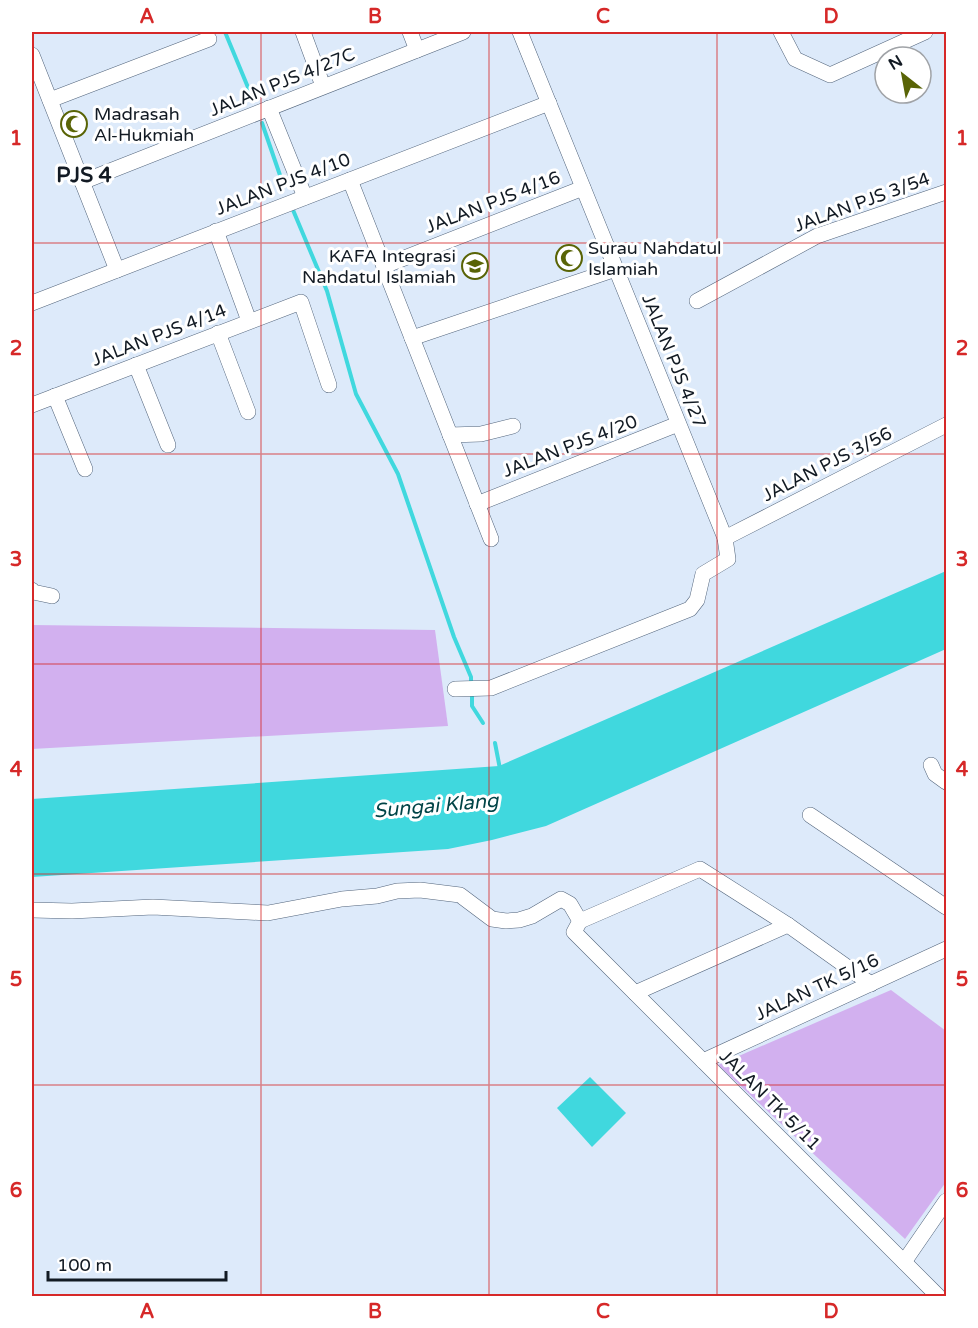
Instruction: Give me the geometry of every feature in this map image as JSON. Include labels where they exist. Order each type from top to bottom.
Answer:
[{"type":"street","points":[[303,32],[323,86]]},
{"type":"street","points":[[410,32],[417,50]]},
{"type":"street","name":"JALAN PJS 4/27C","points":[[82,182],[463,32]]},
{"type":"street","name":"JALAN PJS 4/27","points":[[520,32],[724,538]]},
{"type":"street","points":[[781,32],[795,59],[830,75],[925,32]]},
{"type":"street","points":[[50,100],[209,39]]},
{"type":"street","points":[[32,55],[117,270]]},
{"type":"street","name":"JALAN PJS 4/10","points":[[32,303],[549,103]]},
{"type":"street","points":[[269,108],[305,197]]},
{"type":"street","points":[[350,180],[491,539]]},
{"type":"street","name":"JALAN PJS 4/16","points":[[384,266],[583,188]]},
{"type":"street","name":"JALAN PJS 3/54","points":[[697,301],[817,236],[946,192]]},
{"type":"street","points":[[216,231],[249,321]]},
{"type":"street","points":[[412,338],[616,269]]},
{"type":"street","name":"JALAN PJS 4/14","points":[[32,405],[301,302],[329,385]]},
{"type":"street","points":[[218,333],[248,412]]},
{"type":"street","points":[[136,365],[168,445]]},
{"type":"street","points":[[55,396],[85,469]]},
{"type":"street","name":"JALAN PJS 4/20","points":[[477,504],[678,424]]},
{"type":"street","name":"JALAN PJS 3/56","points":[[724,538],[946,424]]},
{"type":"street","points":[[450,435],[481,434],[513,426]]},
{"type":"street","points":[[456,689],[491,688],[690,609],[697,600],[703,574],[729,559],[724,538]]},
{"type":"street","points":[[32,590],[52,596]]},
{"type":"street","points":[[931,765],[935,774],[946,782]]},
{"type":"street","points":[[810,815],[946,907]]},
{"type":"street","points":[[578,927],[700,869],[788,925],[871,984]]},
{"type":"street","name":"JALAN TK 5/11","points":[[32,910],[72,911],[153,907],[268,914],[342,898],[420,890],[460,895],[492,919],[506,921],[532,916],[561,899],[570,904],[578,927],[635,993],[938,1296]]},
{"type":"street","points":[[635,993],[788,925]]},
{"type":"street","name":"JALAN TK 5/16","points":[[703,1061],[946,949]]},
{"type":"street","points":[[904,1262],[946,1201]]},
{"type":"shaded area","points":[[32,625],[435,630],[448,726],[32,749]]},
{"type":"shaded area","points":[[891,990],[946,1031],[946,1182],[905,1239],[718,1065]]},
{"type":"water","name":"Sungai Klang","points":[[946,571],[946,649],[546,826],[448,849],[32,877],[32,799],[499,766]]},
{"type":"water","points":[[590,1077],[626,1113],[592,1147],[557,1108]]},
{"type":"waterway","points":[[225,32],[252,97]]},
{"type":"waterway","points":[[262,123],[282,181]]},
{"type":"waterway","points":[[293,210],[327,291],[356,394],[398,474],[454,637],[471,677],[471,685]]},
{"type":"waterway","points":[[472,692],[472,706],[483,723]]},
{"type":"waterway","points":[[495,743],[500,769]]},
{"type":"place","name":"Madrasah Al-Hukmiah","points":[[74,124]]},
{"type":"place","name":"Surau Nahdatul Islamiah","points":[[569,258]]},
{"type":"place","name":"KAFA Integrasi Nahdatul Islamiah","points":[[475,266]]},
{"type":"district","name":"PJS 4","points":[[84,175]]}]
